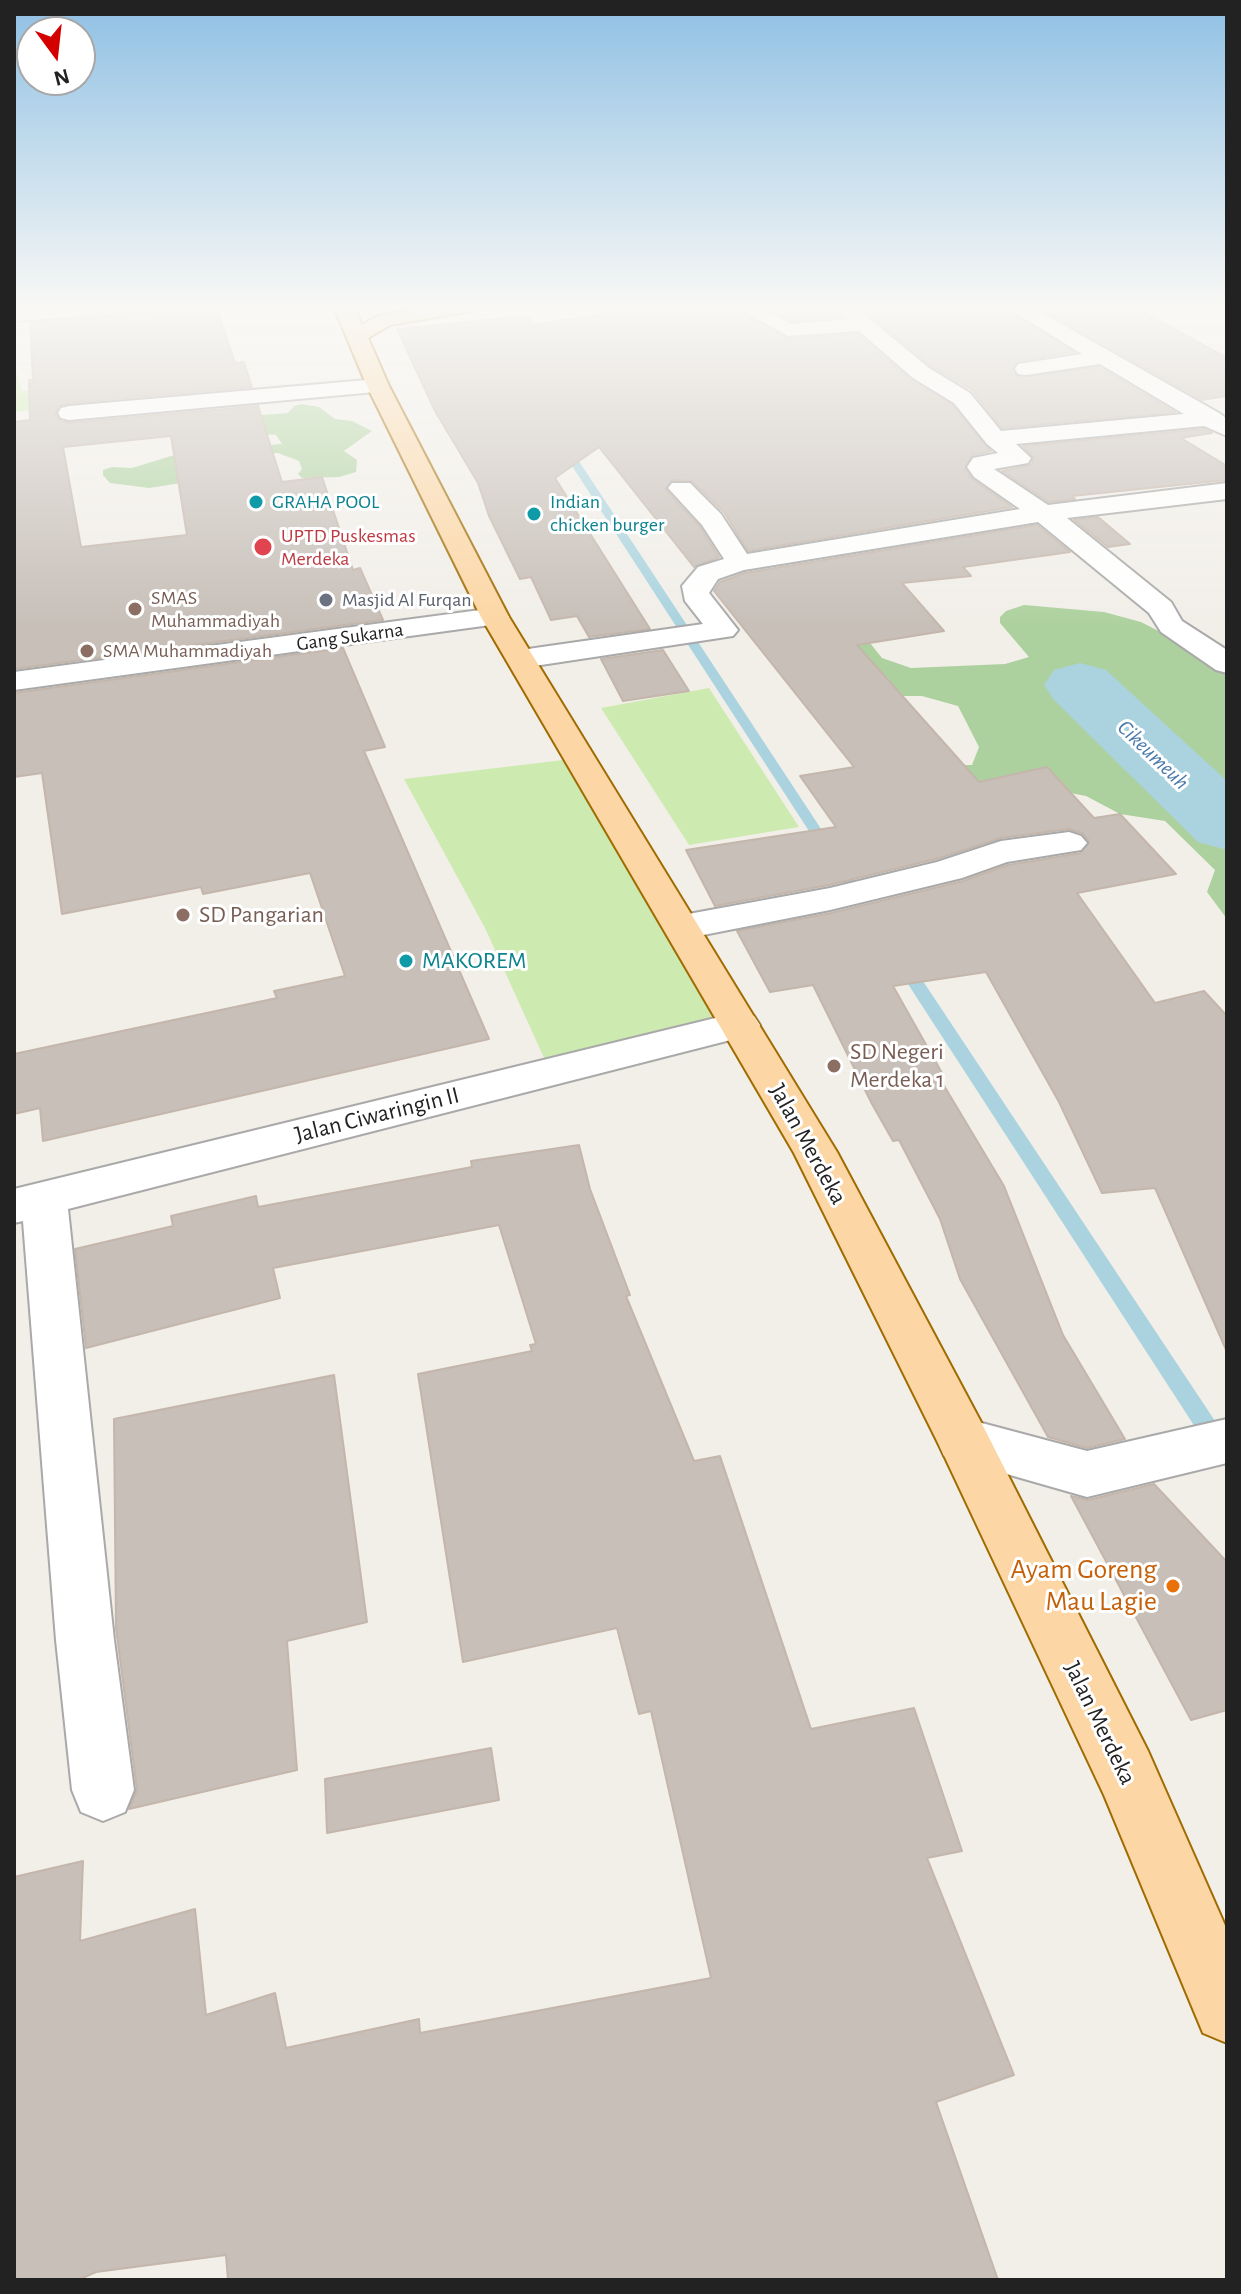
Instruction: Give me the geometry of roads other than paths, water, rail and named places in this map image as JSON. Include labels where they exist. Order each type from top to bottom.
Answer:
[{"type":"main road","name":"Jalan Merdeka","points":[[391,412],[495,617],[815,1152],[963,1440],[1126,1773],[1227,2009]]},
{"type":"street","points":[[69,413],[80,412]]},
{"type":"street","points":[[973,412],[995,439],[1019,458],[982,463],[979,467],[1038,514],[1065,529],[1161,608],[1171,626],[1227,664]]},
{"type":"street","points":[[1199,412],[1219,424]]},
{"type":"street","points":[[995,439],[1219,424]]},
{"type":"street","points":[[681,488],[712,520],[740,563]]},
{"type":"street","points":[[521,659],[723,630],[699,601],[696,586],[708,573],[740,563],[1038,514],[1227,491]]},
{"type":"street","name":"Gang Sukarna","points":[[14,681],[495,617]]},
{"type":"street","points":[[683,927],[830,899],[949,870],[1001,852],[1069,843]]},
{"type":"street","name":"Jalan Ciwaringin II","points":[[29,1202],[740,1025]]},
{"type":"street","points":[[29,1202],[103,1790]]},
{"type":"street","points":[[963,1440],[1087,1474],[1213,1444]]},
{"type":"waterway","points":[[564,446],[851,885]]},
{"type":"waterway","name":"Cikeumeuh","points":[[1080,685],[1227,825]]},
{"type":"waterway","points":[[903,964],[1227,1457]]},
{"type":"place","name":"GRAHA POOL","points":[[256,502]]},
{"type":"place","name":"Indian chicken burger","points":[[534,514]]},
{"type":"place","name":"UPTD Puskesmas Merdeka","points":[[263,547]]},
{"type":"place","name":"Masjid Al Furqan","points":[[326,600]]},
{"type":"place","name":"SMAS Muhammadiyah","points":[[135,609]]},
{"type":"place","name":"SMA Muhammadiyah","points":[[87,651]]},
{"type":"place","name":"SD Pangarian","points":[[183,915]]},
{"type":"place","name":"MAKOREM","points":[[406,961]]},
{"type":"place","name":"SD Negeri Merdeka 1","points":[[834,1066]]},
{"type":"place","name":"Ayam Goreng Mau Lagie","points":[[1173,1586]]}]
